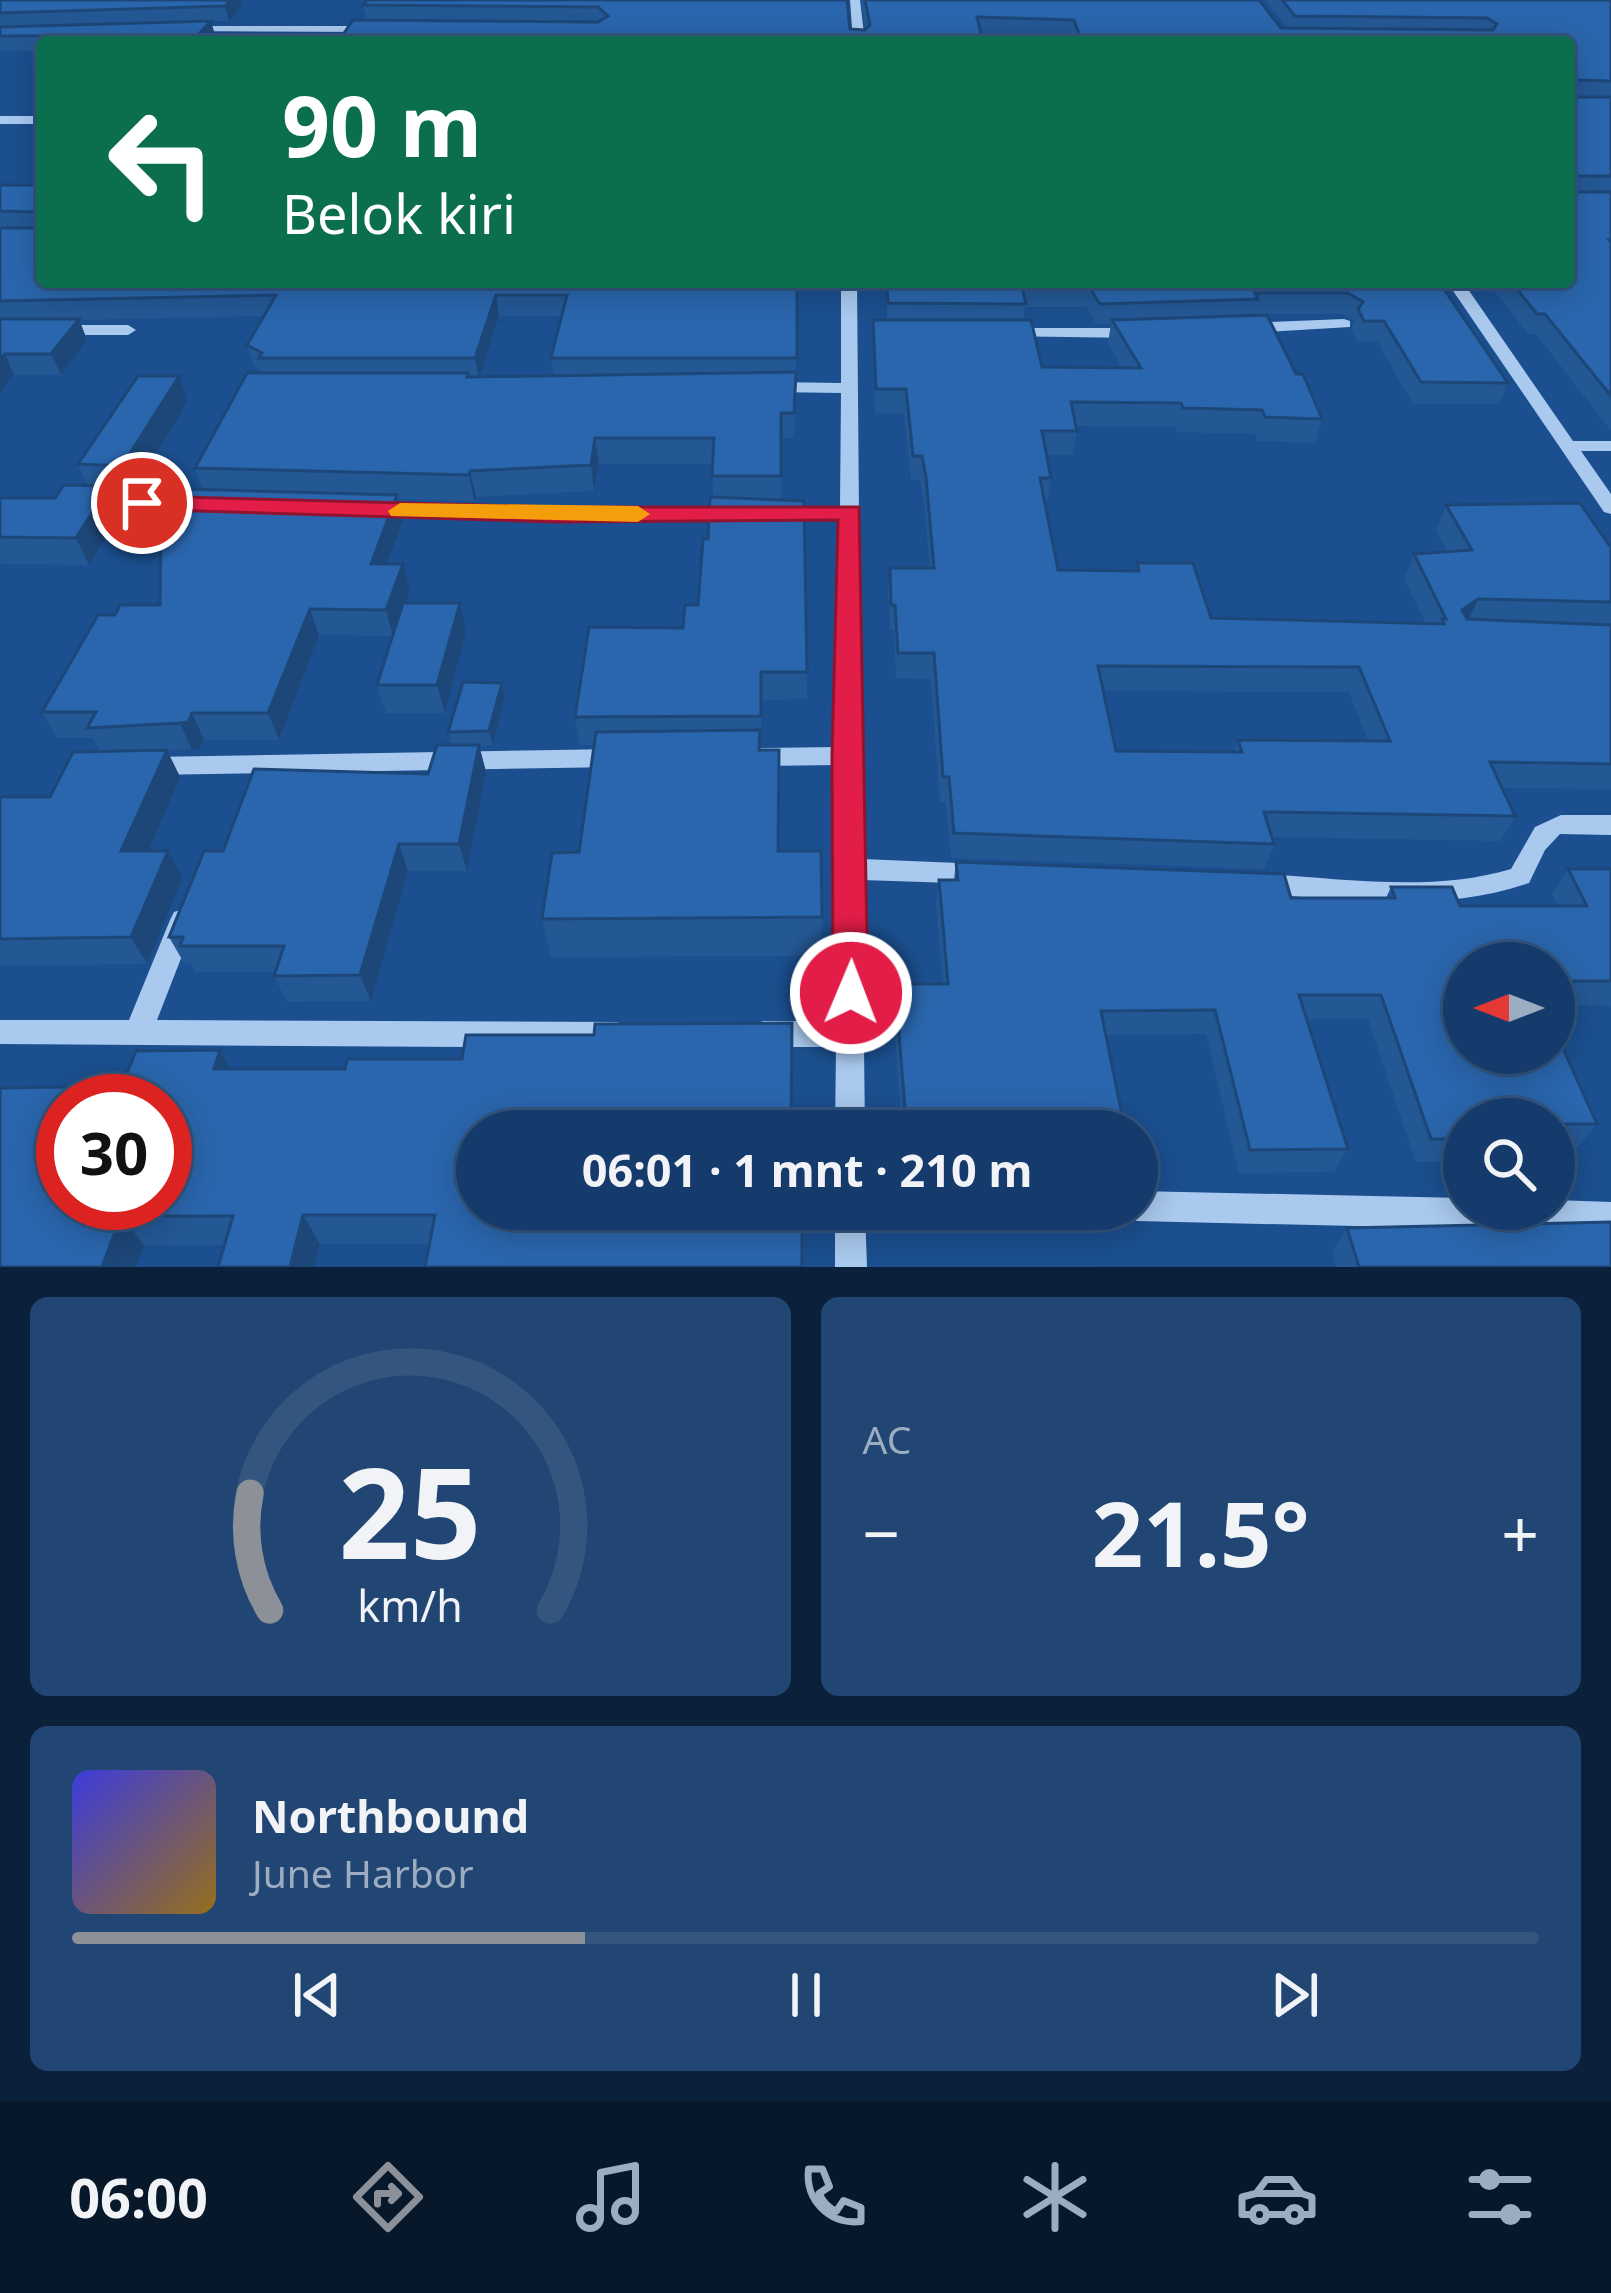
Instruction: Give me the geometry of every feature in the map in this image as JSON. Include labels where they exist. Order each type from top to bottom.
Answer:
[{"type":"street","points":[[855,0],[858,36]]},
{"type":"street","points":[[172,30],[386,29]]},
{"type":"street","points":[[0,120],[36,120]]},
{"type":"street","points":[[850,288],[861,333],[849,388],[850,1110]]},
{"type":"street","points":[[1459,288],[1611,508]]},
{"type":"street","points":[[1236,329],[1344,324]]},
{"type":"street","points":[[0,330],[128,331]]},
{"type":"street","points":[[980,333],[1164,334]]},
{"type":"street","points":[[756,387],[849,388]]},
{"type":"street","points":[[1567,446],[1611,446]]},
{"type":"street","points":[[72,501],[213,506]]},
{"type":"street","points":[[351,510],[850,512]]},
{"type":"street","points":[[730,757],[847,756]]},
{"type":"street","points":[[115,767],[238,761],[636,758]]},
{"type":"street","points":[[1228,883],[1439,890],[1492,887],[1520,876],[1540,832],[1552,825],[1611,825]]},
{"type":"street","points":[[852,869],[1016,875]]},
{"type":"street","points":[[137,1035],[194,893]]},
{"type":"street","points":[[0,1032],[636,1034]]},
{"type":"street","points":[[731,1034],[850,1034]]},
{"type":"street","points":[[1158,1206],[1611,1217]]},
{"type":"street","points":[[850,1230],[851,1267]]},
{"type":"building","points":[[0,0],[231,0],[225,6],[0,13]]},
{"type":"building","points":[[367,0],[847,0],[850,29],[865,30],[870,25],[865,0],[1259,0],[1281,28],[1493,30],[1497,24],[1487,18],[1295,16],[1282,0],[1611,0],[1611,81],[1575,82],[1575,36],[1080,36],[1074,20],[977,17],[982,36],[342,36],[353,20],[598,22],[608,16],[598,7],[363,5]]},
{"type":"building","points":[[211,21],[198,35],[0,36],[0,27]]},
{"type":"building","points":[[1575,96],[1611,97],[1611,176],[1577,176],[1575,181]]},
{"type":"building","points":[[0,185],[36,185],[36,212],[0,211]]},
{"type":"building","points":[[1575,190],[1611,192],[1611,396],[1545,314],[1537,314],[1516,288],[1575,288]]},
{"type":"building","points":[[36,217],[36,288],[797,288],[797,358],[551,358],[567,295],[496,295],[475,358],[259,358],[262,353],[247,345],[276,295],[0,301],[0,228],[34,228]]},
{"type":"building","points":[[887,288],[1022,288],[1026,304],[888,303]]},
{"type":"building","points":[[1090,288],[1443,288],[1508,383],[1421,382],[1384,321],[1364,321],[1358,309],[1363,302],[1348,293],[1255,293],[1258,299],[1100,304]]},
{"type":"building","points":[[1267,315],[1296,374],[1303,374],[1322,419],[1265,417],[1262,410],[1183,408],[1181,403],[1071,402],[1077,431],[1042,431],[1051,478],[1040,478],[1058,570],[1139,571],[1137,563],[1193,563],[1211,618],[1444,624],[1442,619],[1446,619],[1414,554],[1472,550],[1446,505],[1580,503],[1611,545],[1611,602],[1478,599],[1462,610],[1467,619],[1611,625],[1611,764],[1490,762],[1515,816],[1264,812],[1274,844],[954,833],[949,777],[943,777],[934,653],[898,653],[895,605],[891,605],[890,568],[934,568],[926,477],[922,456],[913,456],[906,389],[876,389],[873,320],[1031,320],[1042,367],[1141,368],[1112,320]],"holes":[[[1098,666],[1359,667],[1390,741],[1238,740],[1242,752],[1116,751]]]},
{"type":"building","points":[[0,319],[79,319],[51,354],[5,354],[0,359]]},
{"type":"building","points":[[796,372],[794,413],[781,413],[781,476],[712,476],[714,438],[595,438],[591,465],[470,471],[469,475],[195,468],[247,373],[468,373],[467,377]]},
{"type":"building","points":[[138,376],[179,376],[122,466],[78,464]]},
{"type":"building","points":[[64,485],[109,486],[76,538],[0,537],[0,498],[55,498]]},
{"type":"building","points":[[184,489],[397,495],[371,564],[403,564],[386,610],[310,609],[268,713],[192,713],[188,722],[87,728],[96,712],[42,712],[98,615],[115,615],[120,605],[160,605],[161,530]]},
{"type":"building","points":[[710,497],[804,501],[807,672],[761,672],[761,716],[575,717],[589,627],[683,628],[685,605],[698,605]]},
{"type":"building","points":[[403,603],[460,603],[437,685],[377,685]]},
{"type":"building","points":[[463,682],[502,683],[489,731],[448,732]]},
{"type":"building","points":[[760,730],[759,750],[779,750],[778,851],[821,851],[822,917],[542,919],[552,853],[579,852],[596,732]]},
{"type":"building","points":[[437,745],[479,745],[459,844],[399,844],[360,975],[274,976],[284,946],[180,946],[183,937],[169,937],[204,851],[223,851],[254,769],[428,774]]},
{"type":"building","points":[[167,750],[121,851],[168,851],[131,937],[0,939],[0,797],[50,797],[73,752]]},
{"type":"building","points":[[956,862],[1284,874],[1291,898],[1395,898],[1391,887],[1452,887],[1460,906],[1587,906],[1568,869],[1611,869],[1611,981],[1575,981],[1575,942],[1443,942],[1443,1074],[1574,1074],[1597,1124],[1575,1124],[1575,1098],[1443,1098],[1443,1139],[1431,1139],[1381,995],[1299,995],[1348,1149],[1250,1150],[1215,1010],[1101,1011],[1121,1110],[905,1110],[895,984],[948,984],[939,880],[958,880]]},
{"type":"building","points":[[792,1023],[791,1110],[456,1110],[456,1230],[802,1230],[802,1267],[425,1267],[435,1215],[303,1215],[290,1267],[218,1267],[233,1216],[192,1216],[192,1074],[127,1074],[136,1051],[220,1050],[214,1069],[345,1069],[347,1059],[462,1059],[466,1035],[594,1035],[595,1024]]},
{"type":"building","points":[[36,1087],[36,1230],[116,1230],[102,1267],[0,1267],[0,1088]]},
{"type":"building","points":[[1611,1222],[1611,1267],[1359,1267],[1347,1228],[1575,1230],[1575,1223]]},
{"type":"slow traffic","points":[[400,511],[638,514]]},
{"type":"route","points":[[142,503],[557,514],[850,512],[851,993]]}]
